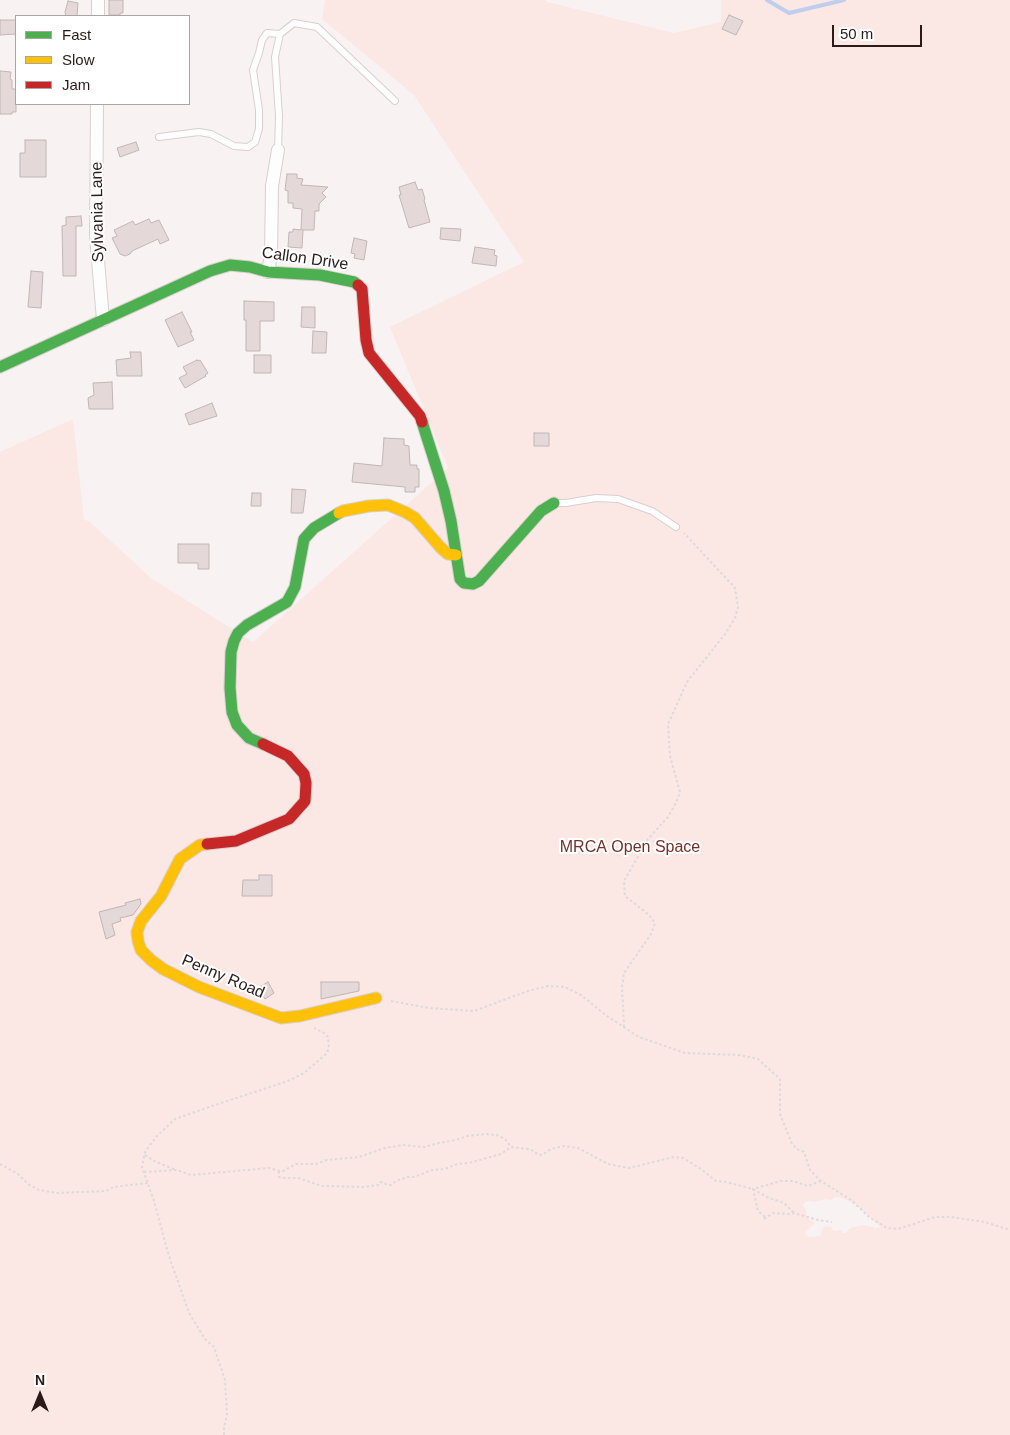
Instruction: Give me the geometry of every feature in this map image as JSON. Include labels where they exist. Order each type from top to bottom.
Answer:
[{"type":"street","points":[[98,0],[98,15]]},
{"type":"street","name":"Sylvania Lane","points":[[97,105],[96,236],[102,320]]},
{"type":"street","points":[[268,272],[271,255],[272,186],[278,150]]},
{"type":"street","name":"Callon Drive","points":[[0,367],[210,271],[230,265],[250,267],[268,272],[320,275],[354,282],[362,289],[368,353],[420,416],[444,491],[451,521],[460,579],[464,583],[473,584],[479,581],[541,511],[554,503]]},
{"type":"street","name":"Penny Road","points":[[376,998],[291,1018],[281,1018],[199,987],[163,969],[141,950],[137,932],[141,921],[161,896],[180,859],[189,852],[200,845],[236,841],[288,819],[305,802],[306,783],[304,774],[288,756],[249,738],[243,732],[234,720],[230,688],[231,652],[234,641],[247,625],[287,602],[290,598],[295,587],[304,539],[314,528],[343,511],[388,504],[415,518],[441,548],[448,554],[456,555]]},
{"type":"lane","points":[[158,137],[200,132],[211,134],[234,146],[248,147],[255,142],[259,128],[259,110],[253,70],[262,40],[267,33],[280,34],[294,24],[317,27],[395,101]]},
{"type":"lane","points":[[278,150],[279,116],[275,57],[280,34]]},
{"type":"lane","points":[[554,503],[596,498],[618,499],[652,511],[676,527]]},
{"type":"path","points":[[624,1027],[622,987],[624,973],[651,934],[656,923],[625,896],[624,880],[648,839],[668,817],[680,792],[670,756],[668,724],[687,682],[725,634],[735,618],[738,607],[738,597],[735,588],[685,534],[676,527]]},
{"type":"path","points":[[376,998],[429,1008],[474,1011],[534,989],[548,986],[565,987],[582,995],[607,1016],[639,1037],[685,1052],[739,1055],[758,1059],[780,1079],[780,1114],[792,1144],[804,1152],[810,1170],[821,1181],[851,1200],[869,1217],[887,1228],[898,1229],[935,1217],[951,1217],[985,1222],[1010,1230]]},
{"type":"path","points":[[224,1435],[227,1414],[225,1380],[214,1346],[205,1339],[189,1313],[168,1253],[142,1167],[150,1144],[175,1120],[288,1081],[304,1073],[326,1054],[329,1048],[328,1038],[319,1029],[313,1027]]},
{"type":"path","points":[[145,1155],[154,1161],[191,1176],[269,1168],[283,1171],[296,1164],[316,1164],[327,1160],[359,1157],[384,1148],[403,1145],[424,1147],[467,1136],[486,1134],[496,1135],[505,1139],[511,1148]]},
{"type":"path","points":[[279,1171],[279,1177],[298,1178],[322,1186],[364,1187],[378,1185],[380,1182],[391,1185],[396,1181],[432,1170],[445,1169],[457,1164],[469,1163],[501,1154],[511,1148],[528,1149],[542,1155],[551,1149],[564,1146],[578,1148],[608,1164],[629,1168],[674,1157],[683,1158],[716,1181],[753,1189],[767,1197],[784,1203],[794,1213]]},
{"type":"path","points":[[0,1164],[18,1174],[28,1184],[39,1190],[57,1193],[106,1191],[113,1187],[148,1183]]},
{"type":"path","points":[[144,1172],[177,1170]]},
{"type":"path","points":[[753,1189],[781,1181],[793,1181],[808,1186],[821,1181]]},
{"type":"path","points":[[753,1189],[758,1212],[764,1218],[773,1213],[794,1213],[832,1222]]},
{"type":"green space","name":"MRCA Open Space","points":[[325,0],[545,0],[674,33],[721,22],[721,0],[1010,0],[1010,1435],[0,1435],[0,452],[73,419],[84,520],[89,521],[151,578],[253,642],[448,468],[390,327],[524,262],[414,95],[322,19]],"holes":[[[839,1197],[855,1204],[881,1227],[875,1228],[863,1225],[850,1228],[846,1233],[842,1233],[842,1230],[834,1231],[830,1226],[826,1226],[823,1228],[820,1236],[808,1237],[805,1233],[815,1223],[807,1218],[806,1209],[803,1206],[804,1203],[825,1199],[831,1200]]]},
{"type":"building","points":[[109,0],[123,0],[123,13],[120,13],[120,15],[109,15]]},
{"type":"building","points":[[68,1],[78,3],[77,15],[66,15]]},
{"type":"building","points":[[729,15],[743,21],[736,35],[722,29]]},
{"type":"building","points":[[0,20],[15,20],[15,34],[0,35]]},
{"type":"building","points":[[0,71],[11,72],[12,89],[15,89],[16,112],[0,114]]},
{"type":"building","points":[[25,140],[46,140],[46,177],[20,177],[20,153],[25,153]]},
{"type":"building","points":[[136,142],[139,150],[120,157],[117,148]]},
{"type":"building","points":[[287,174],[297,174],[297,178],[303,179],[301,185],[328,187],[322,193],[326,197],[319,204],[319,211],[315,211],[314,230],[303,230],[302,248],[288,247],[289,232],[293,232],[293,229],[301,230],[302,209],[293,208],[293,203],[288,203],[288,191],[285,190]]},
{"type":"building","points":[[415,182],[418,190],[422,189],[430,222],[409,228],[399,195],[401,195],[399,187]]},
{"type":"building","points":[[81,216],[82,226],[76,226],[76,276],[63,276],[62,226],[66,225],[66,217]]},
{"type":"building","points":[[149,219],[151,223],[159,220],[169,240],[160,244],[158,239],[125,256],[120,254],[112,238],[117,236],[114,230],[133,221],[135,225]]},
{"type":"building","points":[[441,228],[461,229],[460,241],[440,239]]},
{"type":"building","points":[[354,238],[367,241],[364,260],[354,258],[355,254],[351,253]]},
{"type":"building","points":[[475,247],[495,250],[494,255],[497,256],[496,266],[472,263]]},
{"type":"building","points":[[31,271],[43,272],[41,308],[28,307]]},
{"type":"building","points":[[244,301],[274,302],[274,321],[260,321],[260,351],[246,351]]},
{"type":"building","points":[[302,307],[315,307],[315,328],[301,327]]},
{"type":"building","points":[[182,312],[194,340],[178,347],[165,320]]},
{"type":"building","points":[[313,331],[327,332],[326,353],[312,353]]},
{"type":"building","points":[[130,352],[141,352],[142,376],[117,376],[116,360],[131,358]]},
{"type":"building","points":[[254,355],[271,355],[271,373],[254,373]]},
{"type":"building","points":[[200,360],[208,373],[185,388],[179,378],[187,374],[183,367]]},
{"type":"building","points":[[112,382],[113,409],[89,409],[88,398],[94,395],[93,383]]},
{"type":"building","points":[[212,403],[217,416],[189,425],[185,414]]},
{"type":"building","points":[[534,433],[549,433],[549,446],[534,446]]},
{"type":"building","points":[[384,438],[404,439],[404,445],[409,446],[410,465],[417,465],[417,469],[419,469],[419,487],[415,487],[415,492],[405,492],[405,487],[352,482],[354,463],[382,466]]},
{"type":"building","points":[[292,489],[306,490],[303,513],[291,513]]},
{"type":"building","points":[[252,493],[261,493],[261,506],[251,506]]},
{"type":"building","points":[[178,544],[209,544],[209,569],[198,569],[198,563],[178,563]]},
{"type":"building","points":[[259,875],[272,875],[272,896],[242,896],[243,880],[259,880]]},
{"type":"building","points":[[140,899],[141,904],[133,915],[120,918],[121,921],[112,924],[115,935],[106,939],[99,912]]},
{"type":"building","points":[[268,982],[274,993],[265,999],[258,988]]},
{"type":"building","points":[[321,982],[359,982],[359,991],[321,999]]},
{"type":"waterway","points":[[767,0],[789,13],[844,0]]},
{"type":"traffic: fast","points":[[0,367],[210,271],[230,265],[250,267],[268,272],[320,275],[354,282],[358,285]]},
{"type":"traffic: fast","points":[[422,422],[444,491],[451,521],[460,579],[464,583],[473,584],[479,581],[541,511],[554,503]]},
{"type":"traffic: fast","points":[[263,744],[249,738],[237,725],[232,712],[230,688],[231,652],[234,641],[238,633],[247,625],[287,602],[295,587],[304,539],[314,528],[339,513]]},
{"type":"traffic: slow","points":[[339,513],[369,506],[388,505],[415,518],[441,548],[448,554],[456,555]]},
{"type":"traffic: slow","points":[[207,844],[200,845],[180,859],[161,896],[141,921],[137,932],[138,941],[141,950],[151,960],[163,969],[199,987],[281,1018],[300,1016],[376,998]]},
{"type":"traffic: jam","points":[[358,285],[362,289],[366,340],[369,353],[420,416],[422,422]]},
{"type":"traffic: jam","points":[[207,844],[236,841],[289,819],[305,801],[306,783],[304,774],[288,756],[263,744]]}]
